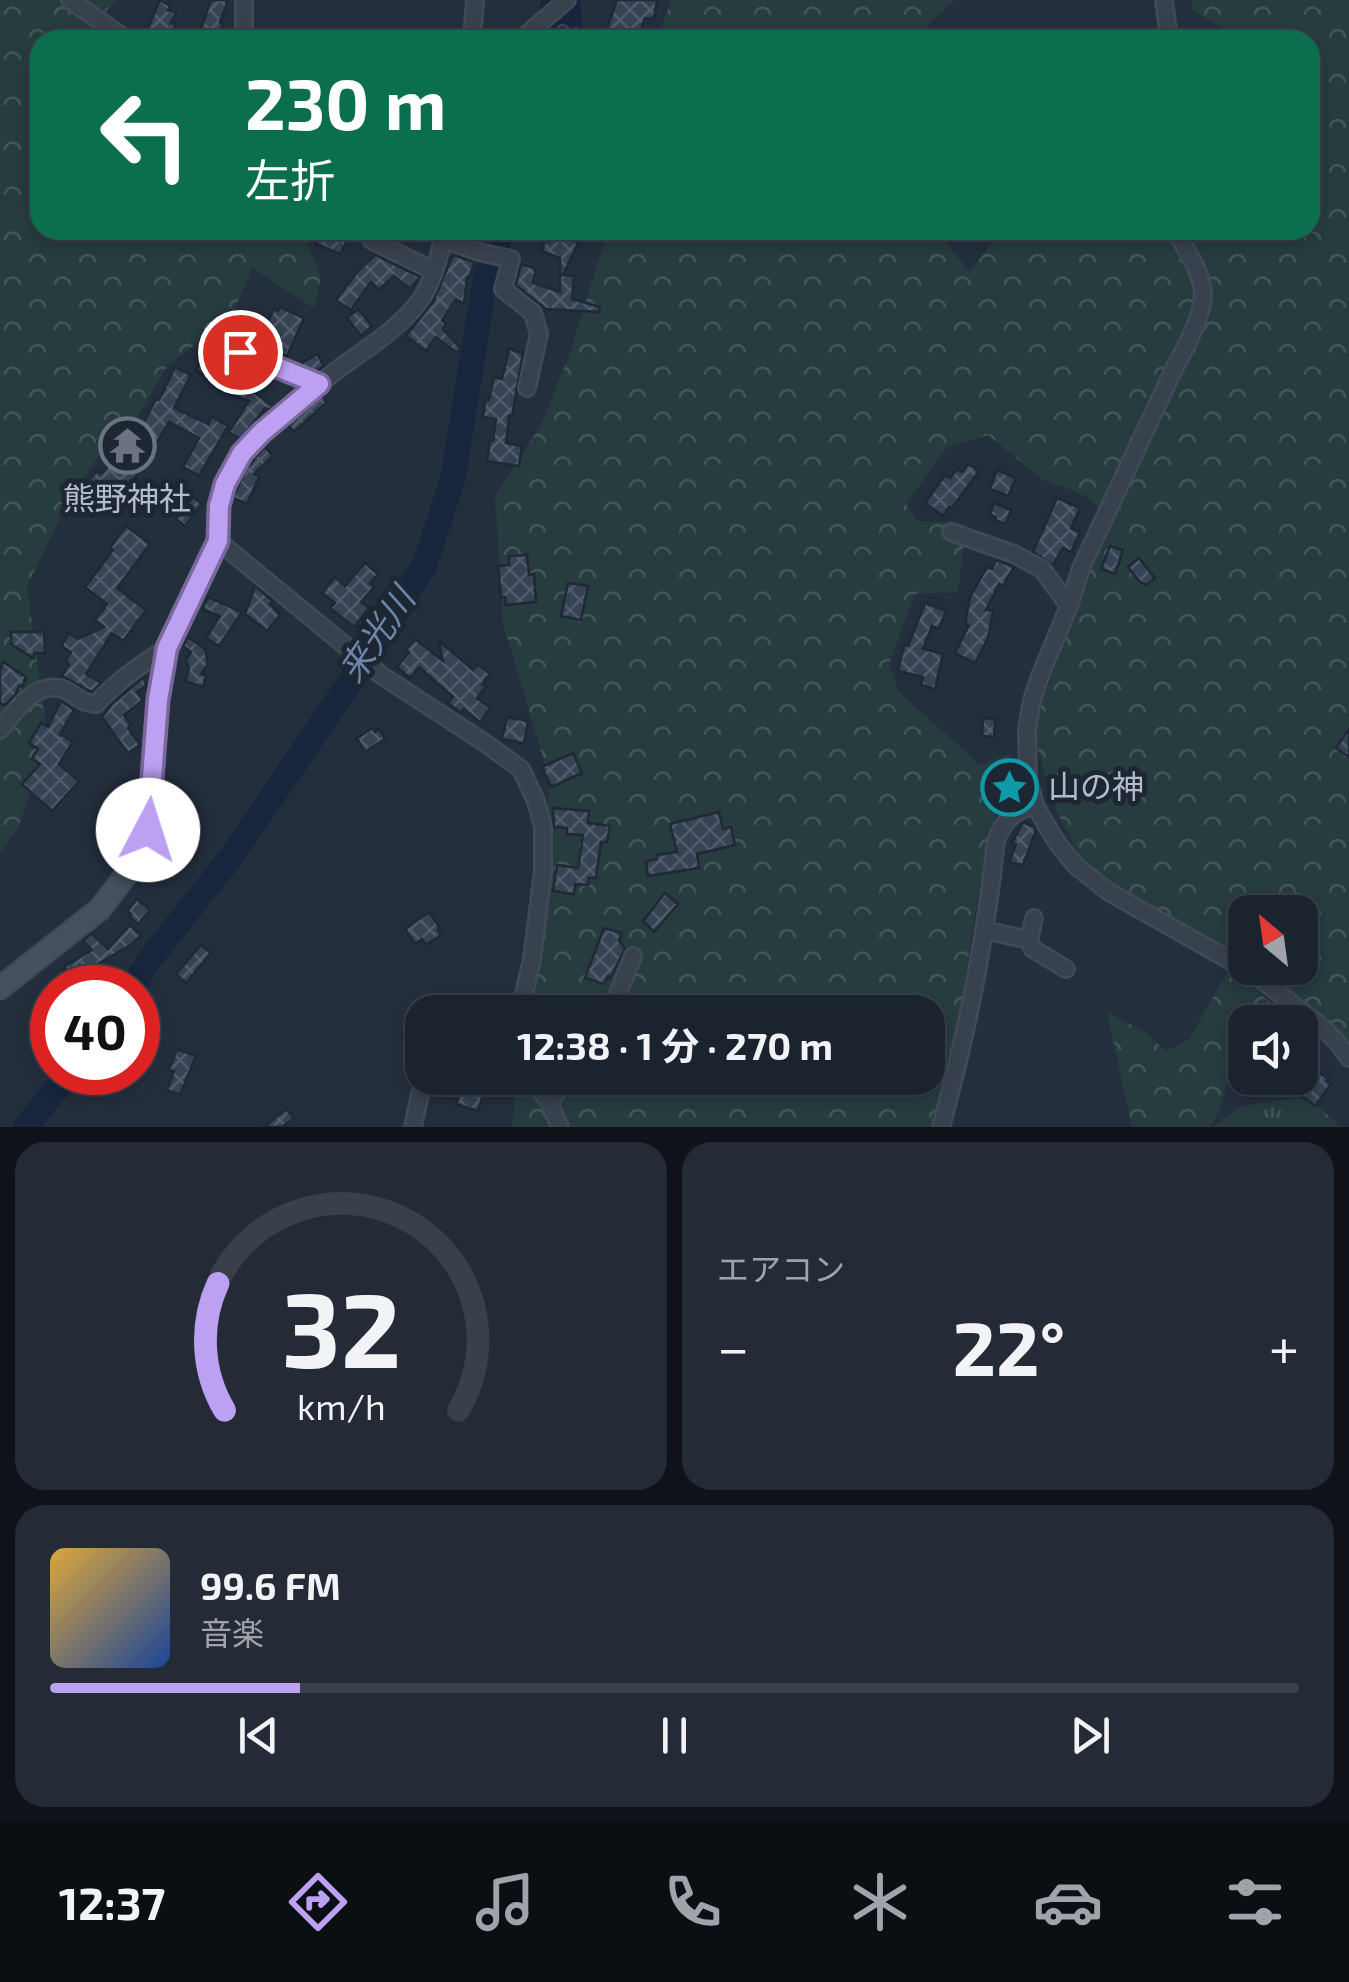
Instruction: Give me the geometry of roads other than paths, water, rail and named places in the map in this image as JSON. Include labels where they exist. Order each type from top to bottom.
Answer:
[{"type":"street","points":[[70,0],[113,30]]},
{"type":"street","points":[[244,0],[244,30]]},
{"type":"street","points":[[473,30],[475,0]]},
{"type":"street","points":[[531,30],[567,0]]},
{"type":"street","points":[[1164,0],[1168,30]]},
{"type":"street","points":[[371,240],[434,271]]},
{"type":"street","points":[[0,988],[100,909],[132,868],[148,830],[158,700],[167,648],[218,541],[219,506],[225,484],[242,453],[319,384],[412,310],[434,271],[442,240]]},
{"type":"street","points":[[456,240],[479,252],[510,259],[503,289],[533,313],[539,334],[527,388]]},
{"type":"street","points":[[1180,240],[1199,276],[1203,297],[1189,342],[1081,568],[1040,676],[1027,730],[1028,779],[1035,805],[1076,866],[1126,902],[1254,974],[1322,1027],[1349,1058]]},
{"type":"street","points":[[240,352],[319,384]]},
{"type":"street","points":[[951,532],[1014,554],[1042,569],[1069,606]]},
{"type":"street","points":[[218,541],[382,675],[521,770],[536,801],[543,828],[543,871],[524,995]]},
{"type":"street","points":[[0,730],[36,690],[60,688],[84,704],[96,704],[133,670],[167,648]]},
{"type":"street","points":[[942,1127],[984,930],[996,841],[1008,818],[1035,805]]},
{"type":"street","points":[[1034,918],[1029,940],[1033,948],[1066,970]]},
{"type":"street","points":[[984,930],[1029,940]]},
{"type":"street","points":[[618,995],[633,956]]},
{"type":"street","points":[[413,1127],[420,1095]]},
{"type":"street","points":[[544,1095],[560,1127]]},
{"type":"street","points":[[549,1102],[555,1095]]},
{"type":"water","points":[[541,0],[581,0],[582,30],[543,30]]},
{"type":"waterway","name":"来光川","points":[[146,965],[231,857],[384,632],[425,564],[453,478],[486,273],[499,240]]},
{"type":"waterway","name":"来光川","points":[[25,1127],[52,1095]]},
{"type":"place","name":"熊野神社","points":[[127,445]]},
{"type":"place","name":"山の神","points":[[1009,787]]}]
